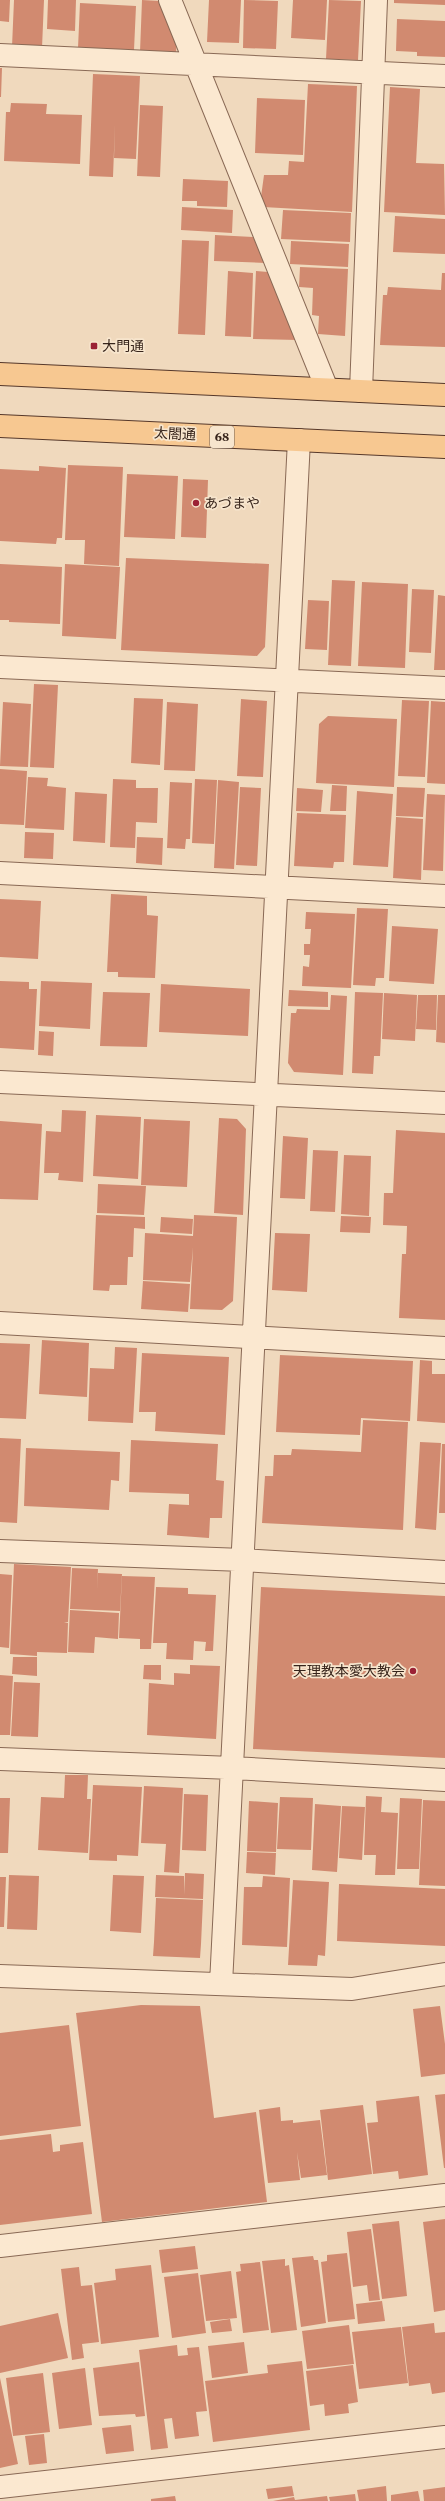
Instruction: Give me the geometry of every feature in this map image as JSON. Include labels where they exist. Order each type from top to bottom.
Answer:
[{"type":"main road","points":[[0,374],[445,395]]},
{"type":"main road","name":"太閤通","points":[[0,426],[445,447]]},
{"type":"street","points":[[170,0],[328,390]]},
{"type":"street","points":[[361,391],[376,0]]},
{"type":"street","points":[[0,55],[195,63],[445,76]]},
{"type":"street","points":[[221,1984],[299,440]]},
{"type":"street","points":[[0,667],[445,688]]},
{"type":"street","points":[[0,873],[445,896]]},
{"type":"street","points":[[0,1082],[266,1093],[445,1103]]},
{"type":"street","points":[[0,1323],[445,1348]]},
{"type":"street","points":[[0,1551],[242,1560],[445,1572]]},
{"type":"street","points":[[0,1759],[232,1768],[445,1780]]},
{"type":"street","points":[[0,1976],[352,1989],[445,1974]]},
{"type":"street","points":[[0,2246],[445,2195]]},
{"type":"street","points":[[0,2487],[445,2437]]},
{"type":"building","points":[[0,0],[10,0],[9,22],[0,21]]},
{"type":"building","points":[[14,0],[44,0],[42,48],[12,47]]},
{"type":"building","points":[[48,0],[76,0],[75,31],[47,29]]},
{"type":"building","points":[[142,0],[160,1],[177,37],[176,53],[140,52]]},
{"type":"building","points":[[209,0],[241,0],[239,43],[207,42]]},
{"type":"building","points":[[244,0],[278,1],[276,49],[243,48]]},
{"type":"building","points":[[293,0],[327,0],[325,40],[291,38]]},
{"type":"building","points":[[329,0],[361,1],[358,60],[326,59]]},
{"type":"building","points":[[394,0],[445,0],[445,5],[394,3]]},
{"type":"building","points":[[80,3],[136,6],[134,50],[78,48]]},
{"type":"building","points":[[397,19],[445,21],[445,57],[417,56],[417,52],[396,51]]},
{"type":"building","points":[[0,68],[2,68],[1,97],[0,97]]},
{"type":"building","points":[[93,74],[140,76],[136,159],[114,158],[115,124],[113,177],[89,176]]},
{"type":"building","points":[[308,84],[357,86],[352,212],[263,207],[261,197],[264,175],[288,175],[289,161],[304,162]]},
{"type":"building","points":[[390,87],[420,89],[416,163],[444,164],[445,215],[384,212]]},
{"type":"building","points":[[257,98],[305,100],[303,155],[255,153]]},
{"type":"building","points":[[11,103],[47,104],[46,114],[82,115],[80,164],[4,161],[6,112],[10,112]]},
{"type":"building","points":[[140,105],[163,106],[160,177],[137,176]]},
{"type":"building","points":[[183,179],[228,181],[227,207],[197,206],[197,201],[182,201]]},
{"type":"building","points":[[182,207],[233,210],[232,233],[181,230]]},
{"type":"building","points":[[283,210],[351,213],[350,242],[281,239]]},
{"type":"building","points":[[395,216],[445,219],[445,254],[393,252]]},
{"type":"building","points":[[215,235],[253,237],[266,263],[214,261]]},
{"type":"building","points":[[182,240],[209,241],[205,335],[178,334]]},
{"type":"building","points":[[291,241],[349,244],[348,267],[290,264]]},
{"type":"building","points":[[300,267],[348,269],[345,336],[318,334],[319,316],[312,315],[313,288],[299,287]]},
{"type":"building","points":[[228,271],[253,273],[251,337],[225,336]]},
{"type":"building","points":[[256,271],[268,272],[298,340],[253,339]]},
{"type":"building","points":[[442,273],[445,273],[445,347],[380,345],[383,295],[387,295],[388,287],[441,290]]},
{"type":"building","points":[[68,465],[123,467],[119,566],[84,564],[85,540],[65,540]]},
{"type":"building","points":[[39,466],[66,468],[62,538],[57,538],[56,544],[0,541],[0,469],[39,471]]},
{"type":"building","points":[[127,474],[178,476],[175,539],[124,537]]},
{"type":"building","points":[[183,479],[208,480],[206,538],[181,537]]},
{"type":"building","points":[[126,558],[269,564],[265,647],[257,656],[121,650]]},
{"type":"building","points":[[0,564],[62,567],[60,624],[9,622],[9,620],[0,620]]},
{"type":"building","points":[[65,564],[120,567],[116,639],[62,636]]},
{"type":"building","points":[[332,580],[355,581],[351,666],[328,665]]},
{"type":"building","points":[[362,582],[408,584],[405,668],[358,666]]},
{"type":"building","points":[[412,589],[434,590],[431,653],[409,652]]},
{"type":"building","points":[[438,595],[445,596],[445,670],[434,670]]},
{"type":"building","points":[[308,600],[329,601],[327,650],[305,649]]},
{"type":"building","points":[[34,684],[58,685],[54,768],[30,767]]},
{"type":"building","points":[[134,698],[163,699],[160,765],[131,763]]},
{"type":"building","points":[[241,699],[267,701],[263,777],[237,776]]},
{"type":"building","points":[[402,700],[429,701],[425,777],[398,776]]},
{"type":"building","points":[[431,701],[445,702],[445,784],[427,783]]},
{"type":"building","points":[[3,702],[31,704],[28,767],[0,766]]},
{"type":"building","points":[[167,702],[198,704],[195,771],[164,770]]},
{"type":"building","points":[[328,716],[397,719],[394,787],[316,783],[319,724]]},
{"type":"building","points":[[0,769],[27,771],[24,825],[0,824]]},
{"type":"building","points":[[28,777],[48,778],[47,786],[66,788],[64,830],[25,828]]},
{"type":"building","points":[[113,779],[136,780],[136,788],[158,788],[157,823],[136,822],[135,848],[110,847]]},
{"type":"building","points":[[195,779],[217,780],[214,844],[192,843]]},
{"type":"building","points":[[218,780],[239,782],[234,869],[214,868]]},
{"type":"building","points":[[170,782],[192,783],[190,839],[186,839],[185,849],[167,848]]},
{"type":"building","points":[[332,785],[347,786],[346,811],[330,811]]},
{"type":"building","points":[[240,787],[261,788],[257,866],[236,865]]},
{"type":"building","points":[[397,787],[425,788],[423,817],[396,816]]},
{"type":"building","points":[[297,788],[323,790],[321,812],[296,811]]},
{"type":"building","points":[[357,791],[393,794],[388,867],[353,865]]},
{"type":"building","points":[[75,792],[107,794],[105,843],[73,841]]},
{"type":"building","points":[[427,794],[445,795],[443,871],[423,870]]},
{"type":"building","points":[[297,813],[346,815],[344,862],[334,862],[333,868],[294,866]]},
{"type":"building","points":[[396,817],[423,819],[421,880],[393,878]]},
{"type":"building","points":[[25,832],[54,833],[53,859],[24,858]]},
{"type":"building","points":[[137,837],[163,838],[162,865],[136,863]]},
{"type":"building","points":[[111,894],[147,896],[147,915],[158,916],[155,978],[118,977],[118,972],[107,972]]},
{"type":"building","points":[[0,899],[41,901],[38,959],[0,957]]},
{"type":"building","points":[[357,908],[388,909],[384,978],[376,978],[375,986],[353,985]]},
{"type":"building","points":[[306,912],[355,914],[351,988],[302,986],[303,966],[309,967],[310,955],[304,955],[304,944],[310,944],[311,929],[305,929]]},
{"type":"building","points":[[392,926],[438,929],[434,984],[389,981]]},
{"type":"building","points":[[0,981],[29,982],[29,989],[37,989],[34,1050],[0,1048]]},
{"type":"building","points":[[41,981],[92,983],[90,1029],[39,1026]]},
{"type":"building","points":[[161,984],[250,989],[248,1036],[159,1032]]},
{"type":"building","points":[[289,990],[328,992],[328,1007],[288,1006]]},
{"type":"building","points":[[103,992],[150,993],[147,1047],[100,1046]]},
{"type":"building","points":[[355,992],[383,993],[380,1056],[374,1056],[373,1074],[352,1073]]},
{"type":"building","points":[[384,993],[417,995],[415,1041],[382,1039]]},
{"type":"building","points":[[331,995],[347,996],[343,1075],[294,1072],[288,1063],[291,1013],[296,1013],[297,1009],[330,1010]]},
{"type":"building","points":[[418,995],[437,995],[436,1030],[416,1029]]},
{"type":"building","points":[[438,995],[445,995],[445,1043],[436,1042]]},
{"type":"building","points":[[39,1031],[54,1032],[53,1056],[38,1055]]},
{"type":"building","points":[[62,1110],[86,1111],[83,1182],[58,1180],[59,1173],[44,1173],[46,1131],[61,1132]]},
{"type":"building","points":[[96,1115],[141,1117],[138,1179],[93,1176]]},
{"type":"building","points":[[219,1118],[237,1119],[246,1129],[243,1215],[214,1213]]},
{"type":"building","points":[[144,1119],[190,1121],[187,1187],[141,1185]]},
{"type":"building","points":[[0,1121],[42,1124],[38,1200],[0,1199]]},
{"type":"building","points":[[396,1130],[445,1133],[445,1320],[399,1318],[402,1254],[406,1254],[407,1226],[383,1225],[384,1193],[393,1193]]},
{"type":"building","points":[[283,1136],[308,1138],[305,1199],[280,1198]]},
{"type":"building","points":[[313,1150],[338,1151],[335,1212],[310,1211]]},
{"type":"building","points":[[344,1155],[371,1156],[369,1216],[341,1214]]},
{"type":"building","points":[[98,1184],[146,1186],[144,1215],[97,1213]]},
{"type":"building","points":[[96,1215],[145,1217],[145,1229],[134,1228],[133,1257],[128,1257],[127,1285],[110,1285],[109,1291],[93,1290]]},
{"type":"building","points":[[194,1215],[237,1217],[233,1301],[222,1310],[190,1309],[193,1247],[190,1282],[143,1280],[145,1233],[193,1236]]},
{"type":"building","points":[[341,1216],[371,1217],[370,1233],[340,1232]]},
{"type":"building","points":[[161,1217],[193,1219],[192,1234],[160,1232]]},
{"type":"building","points":[[275,1233],[310,1234],[307,1292],[272,1290]]},
{"type":"building","points":[[143,1281],[190,1284],[188,1312],[141,1309]]},
{"type":"building","points":[[42,1340],[89,1343],[87,1397],[39,1394]]},
{"type":"building","points":[[0,1343],[30,1344],[26,1419],[0,1418]]},
{"type":"building","points":[[115,1347],[137,1348],[133,1423],[88,1421],[90,1368],[114,1369]]},
{"type":"building","points":[[142,1353],[229,1357],[225,1435],[155,1431],[156,1412],[139,1412]]},
{"type":"building","points":[[280,1355],[413,1361],[410,1421],[361,1418],[360,1435],[276,1432]]},
{"type":"building","points":[[420,1360],[432,1361],[432,1374],[445,1374],[445,1423],[417,1421]]},
{"type":"building","points":[[363,1420],[408,1422],[403,1530],[262,1523],[265,1476],[273,1476],[274,1455],[291,1455],[292,1449],[361,1452]]},
{"type":"building","points":[[0,1438],[21,1439],[17,1523],[0,1522]]},
{"type":"building","points":[[131,1440],[218,1444],[216,1480],[224,1481],[222,1518],[210,1518],[209,1538],[167,1535],[169,1504],[189,1505],[189,1494],[129,1492]]},
{"type":"building","points":[[420,1442],[441,1443],[436,1530],[415,1528]]},
{"type":"building","points":[[442,1444],[445,1444],[445,1513],[439,1513]]},
{"type":"building","points":[[26,1448],[120,1452],[119,1481],[111,1480],[109,1510],[24,1506]]},
{"type":"building","points":[[14,1564],[71,1567],[68,1622],[64,1623],[68,1623],[67,1653],[37,1652],[37,1656],[10,1654]]},
{"type":"building","points":[[72,1568],[98,1569],[97,1590],[98,1573],[122,1574],[120,1611],[70,1609]]},
{"type":"building","points":[[0,1574],[12,1575],[9,1648],[0,1647]]},
{"type":"building","points":[[122,1576],[155,1577],[151,1649],[140,1649],[140,1639],[119,1638]]},
{"type":"building","points":[[156,1587],[188,1588],[188,1594],[216,1595],[213,1651],[205,1651],[206,1642],[194,1641],[193,1660],[166,1659],[167,1643],[153,1643]]},
{"type":"building","points":[[261,1587],[445,1596],[445,1758],[253,1749]]},
{"type":"building","points":[[70,1610],[119,1613],[118,1639],[95,1637],[94,1653],[68,1652]]},
{"type":"building","points":[[13,1657],[37,1657],[37,1676],[12,1674]]},
{"type":"building","points":[[144,1665],[161,1665],[161,1680],[143,1679]]},
{"type":"building","points":[[190,1665],[220,1666],[216,1739],[147,1735],[149,1683],[174,1685],[174,1673],[190,1674]]},
{"type":"building","points":[[0,1675],[13,1676],[10,1735],[0,1735]]},
{"type":"building","points":[[14,1682],[40,1683],[38,1737],[11,1736]]},
{"type":"building","points":[[65,1775],[88,1775],[87,1799],[91,1799],[88,1853],[38,1850],[41,1797],[64,1798]]},
{"type":"building","points":[[93,1785],[142,1787],[138,1856],[117,1855],[117,1861],[89,1860]]},
{"type":"building","points":[[144,1786],[183,1788],[179,1873],[164,1872],[166,1844],[141,1843]]},
{"type":"building","points":[[184,1794],[208,1795],[206,1851],[182,1850]]},
{"type":"building","points":[[366,1796],[382,1797],[381,1812],[398,1813],[395,1875],[375,1875],[376,1855],[364,1855]]},
{"type":"building","points":[[280,1797],[313,1798],[311,1850],[277,1849]]},
{"type":"building","points":[[0,1798],[10,1798],[8,1853],[0,1853]]},
{"type":"building","points":[[400,1798],[422,1799],[419,1869],[397,1869]]},
{"type":"building","points":[[423,1800],[445,1801],[445,1886],[419,1885]]},
{"type":"building","points":[[249,1801],[278,1803],[276,1852],[247,1851]]},
{"type":"building","points":[[315,1804],[341,1806],[337,1872],[312,1870]]},
{"type":"building","points":[[342,1806],[365,1807],[362,1860],[339,1858]]},
{"type":"building","points":[[247,1852],[276,1853],[275,1875],[246,1873]]},
{"type":"building","points":[[185,1873],[204,1874],[203,1899],[155,1897],[156,1875],[184,1876],[184,1895]]},
{"type":"building","points":[[9,1875],[39,1876],[37,1930],[7,1929]]},
{"type":"building","points":[[113,1875],[144,1876],[141,1933],[110,1931]]},
{"type":"building","points":[[263,1876],[290,1878],[287,1947],[242,1945],[244,1887],[262,1887]]},
{"type":"building","points":[[0,1877],[6,1877],[4,1927],[0,1927]]},
{"type":"building","points":[[293,1880],[329,1882],[325,1956],[318,1955],[317,1966],[288,1965]]},
{"type":"building","points":[[339,1884],[445,1889],[445,1946],[337,1941]]},
{"type":"building","points":[[156,1898],[203,1900],[201,1944],[154,1942]]},
{"type":"building","points":[[154,1942],[201,1944],[200,1958],[153,1956]]},
{"type":"building","points":[[141,2005],[200,2006],[214,2118],[256,2112],[267,2202],[102,2222],[76,2013]]},
{"type":"building","points":[[440,2006],[445,2044],[445,2074],[421,2077],[413,2009]]},
{"type":"building","points":[[69,2025],[81,2126],[0,2136],[0,2033]]},
{"type":"building","points":[[445,2094],[445,2168],[444,2168],[435,2095]]},
{"type":"building","points":[[419,2096],[428,2175],[399,2179],[398,2171],[373,2174],[367,2123],[378,2122],[376,2101]]},
{"type":"building","points":[[363,2105],[372,2174],[328,2180],[320,2110]]},
{"type":"building","points":[[280,2107],[281,2121],[293,2120],[293,2123],[320,2120],[327,2175],[301,2178],[297,2152],[300,2180],[268,2183],[259,2110]]},
{"type":"building","points":[[51,2134],[53,2152],[60,2151],[60,2145],[83,2142],[92,2214],[0,2225],[0,2140]]},
{"type":"building","points":[[445,2219],[445,2310],[434,2312],[423,2222]]},
{"type":"building","points":[[399,2221],[407,2296],[382,2299],[372,2224]]},
{"type":"building","points":[[371,2229],[380,2300],[369,2301],[367,2285],[353,2287],[347,2232]]},
{"type":"building","points":[[195,2246],[198,2269],[162,2273],[159,2250]]},
{"type":"building","points":[[347,2253],[355,2319],[328,2322],[321,2262],[327,2261],[327,2255]]},
{"type":"building","points":[[313,2256],[314,2260],[318,2260],[326,2323],[301,2327],[292,2258]]},
{"type":"building","points":[[285,2259],[285,2266],[289,2265],[297,2330],[271,2333],[262,2261]]},
{"type":"building","points":[[260,2262],[269,2330],[243,2333],[236,2272],[241,2271],[240,2264]]},
{"type":"building","points":[[151,2265],[159,2337],[101,2344],[94,2283],[116,2280],[115,2269]]},
{"type":"building","points":[[79,2267],[81,2286],[92,2285],[99,2342],[82,2344],[84,2358],[72,2360],[61,2269]]},
{"type":"building","points":[[231,2271],[237,2318],[206,2321],[200,2275]]},
{"type":"building","points":[[198,2273],[206,2333],[172,2338],[164,2277]]},
{"type":"building","points":[[382,2301],[385,2321],[358,2324],[356,2304]]},
{"type":"building","points":[[58,2313],[68,2358],[0,2373],[0,2326]]},
{"type":"building","points":[[230,2319],[232,2331],[212,2333],[210,2322]]},
{"type":"building","points":[[434,2323],[435,2333],[445,2332],[445,2392],[432,2394],[430,2383],[409,2386],[402,2327]]},
{"type":"building","points":[[349,2325],[354,2364],[307,2369],[302,2331]]},
{"type":"building","points":[[401,2327],[408,2383],[359,2389],[352,2332]]},
{"type":"building","points":[[244,2342],[248,2373],[212,2378],[208,2346]]},
{"type":"building","points":[[177,2345],[178,2356],[188,2355],[187,2348],[199,2347],[207,2411],[196,2412],[199,2436],[175,2439],[172,2418],[164,2419],[168,2448],[151,2450],[139,2350]]},
{"type":"building","points":[[302,2361],[310,2430],[213,2442],[205,2381],[268,2373],[267,2365]]},
{"type":"building","points":[[139,2362],[145,2416],[136,2417],[135,2414],[99,2416],[93,2368]]},
{"type":"building","points":[[353,2365],[358,2402],[348,2404],[349,2413],[325,2416],[324,2404],[310,2406],[306,2371]]},
{"type":"building","points":[[85,2368],[92,2425],[59,2429],[52,2373]]},
{"type":"building","points":[[43,2373],[50,2432],[13,2436],[6,2378]]},
{"type":"building","points":[[0,2378],[18,2464],[0,2468]]},
{"type":"building","points":[[131,2425],[134,2451],[106,2454],[102,2428]]},
{"type":"building","points":[[44,2434],[47,2463],[29,2465],[25,2436]]},
{"type":"building","points":[[292,2486],[294,2496],[268,2499],[266,2489]]},
{"type":"building","points":[[386,2486],[387,2501],[359,2501],[357,2490]]},
{"type":"building","points":[[445,2487],[445,2501],[424,2501],[423,2490]]},
{"type":"building","points":[[418,2491],[420,2501],[391,2501],[391,2495]]},
{"type":"building","points":[[355,2494],[356,2501],[330,2501],[329,2497]]},
{"type":"building","points":[[175,2496],[176,2501],[151,2501],[151,2499]]},
{"type":"building","points":[[327,2496],[328,2501],[273,2501],[294,2497],[295,2500]]},
{"type":"place","name":"大門通","points":[[94,346]]},
{"type":"place","name":"あづまや","points":[[196,503]]},
{"type":"place","name":"天理教本愛大教会","points":[[413,1671]]}]
